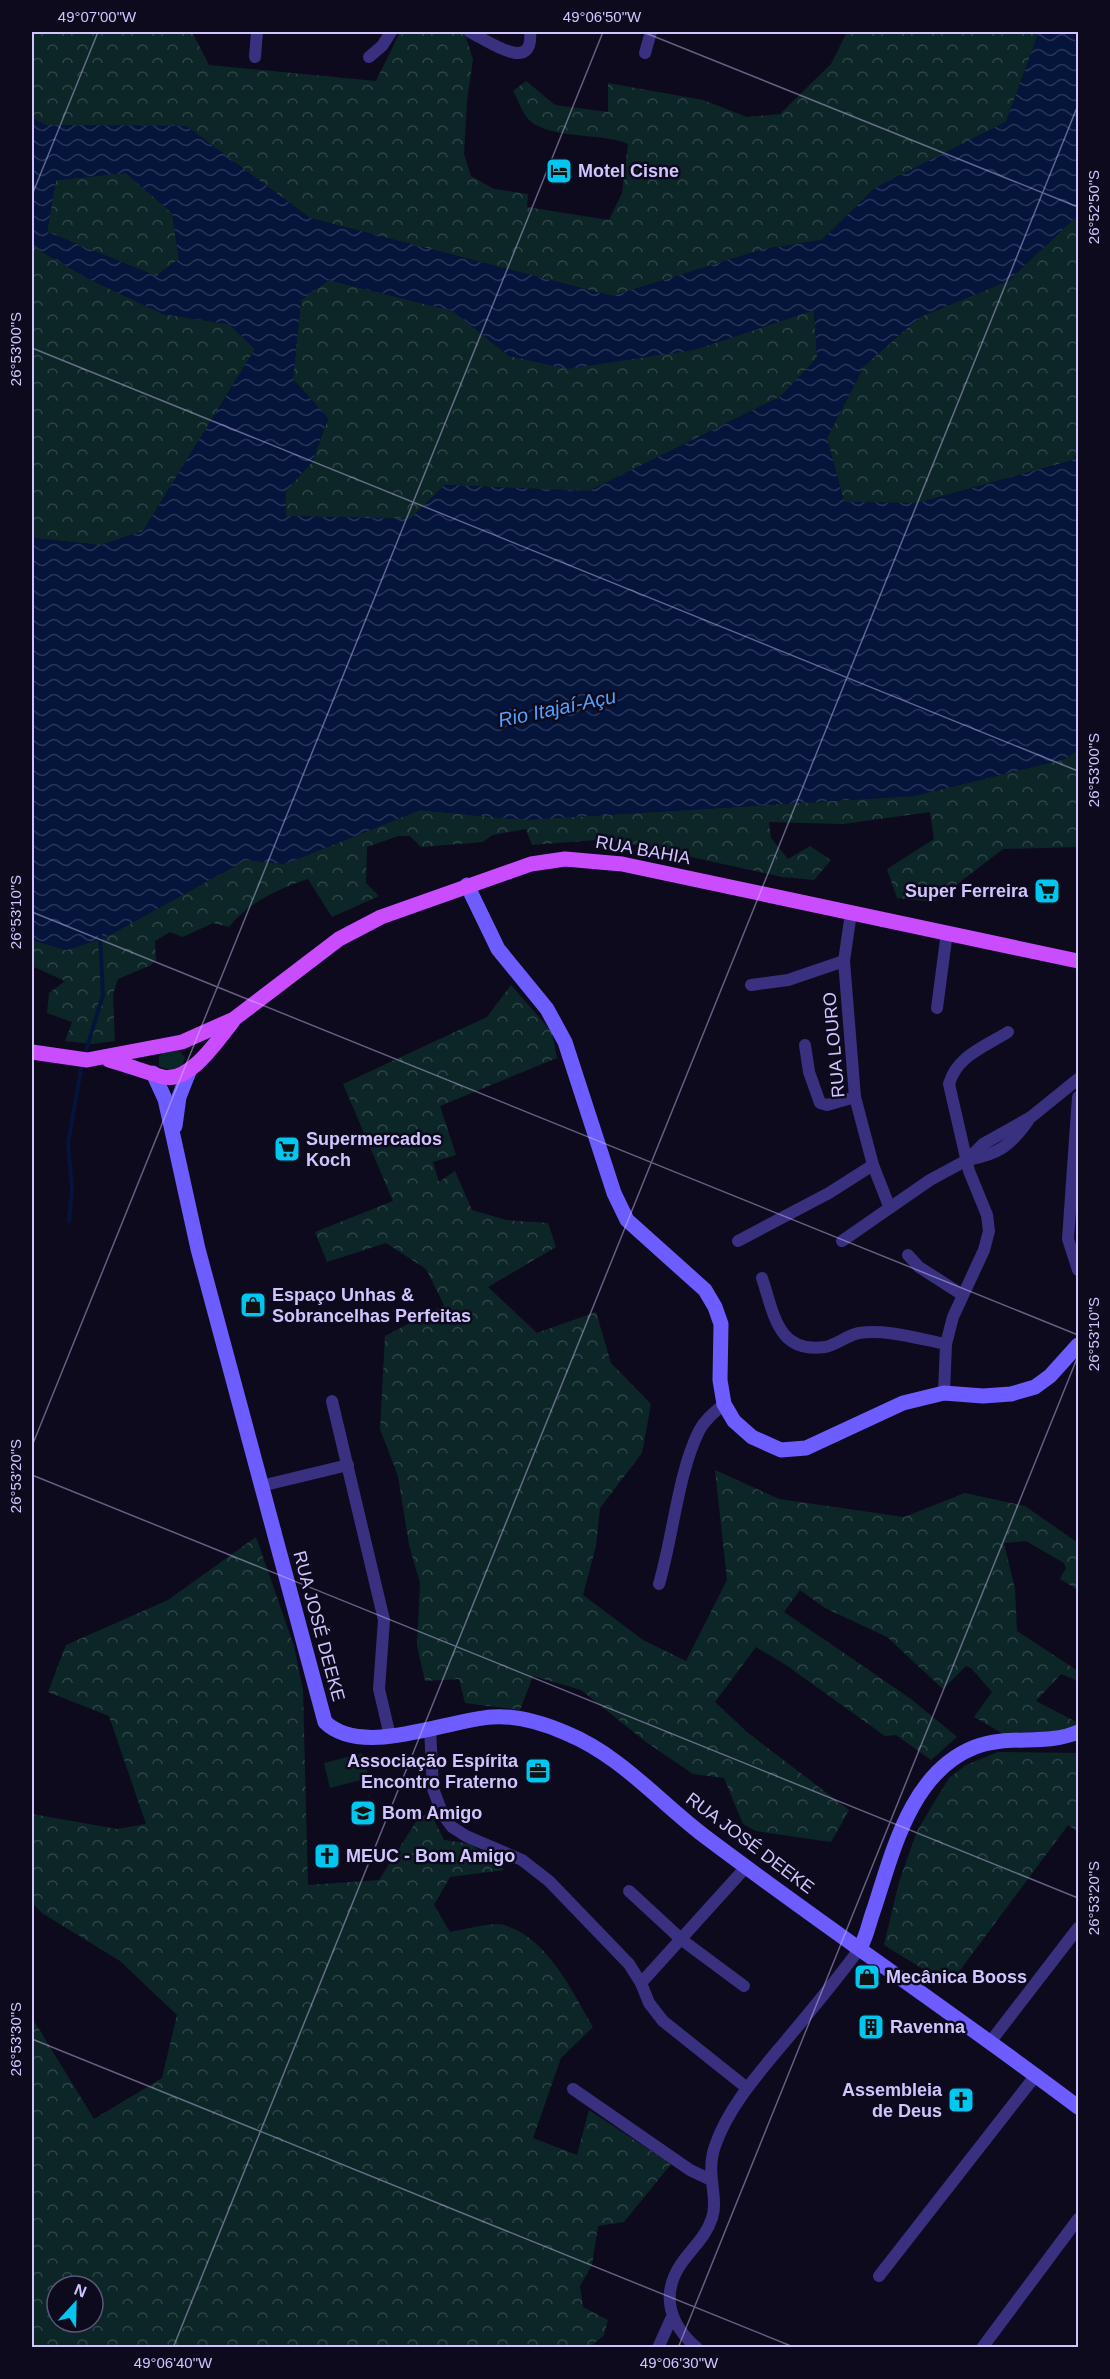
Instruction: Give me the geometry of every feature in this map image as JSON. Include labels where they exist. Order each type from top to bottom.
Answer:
[{"type":"main road","name":"RUA BAHIA","points":[[32,1052],[66,1059],[87,1060],[182,1042],[234,1019],[339,939],[381,917],[531,864],[565,859],[595,859],[1078,961]]},
{"type":"main road","name":"RUA BAHIA","points":[[103,1058],[171,1078],[190,1069],[207,1053],[234,1019]]},
{"type":"main road","points":[[182,1042],[191,1055],[190,1069]]},
{"type":"main road","points":[[152,1049],[150,1062],[153,1073]]},
{"type":"street","points":[[255,57],[257,32]]},
{"type":"street","points":[[369,57],[382,46],[391,32]]},
{"type":"street","points":[[470,32],[503,50],[517,54],[524,51],[530,44],[530,32]]},
{"type":"street","points":[[645,53],[651,32]]},
{"type":"street","points":[[467,885],[498,949],[548,1009],[565,1042],[614,1193],[627,1220],[705,1290],[715,1307],[721,1324],[720,1380],[724,1404],[734,1421],[752,1437],[781,1450],[807,1448],[903,1403],[944,1393],[983,1396],[1011,1394],[1035,1387],[1050,1376],[1078,1345]]},
{"type":"street","name":"RUA LOURO","points":[[851,913],[844,961],[855,1097],[873,1165],[889,1206]]},
{"type":"street","points":[[937,1008],[947,932]]},
{"type":"street","points":[[751,985],[788,980],[844,961]]},
{"type":"street","points":[[944,1393],[946,1344],[961,1294],[984,1250],[989,1231],[987,1215],[967,1160],[950,1084],[953,1070],[961,1061],[1008,1032]]},
{"type":"street","points":[[805,1045],[809,1072],[820,1103],[827,1105],[855,1097]]},
{"type":"street","name":"RUA JOSÉ DEEKE","points":[[173,1135],[179,1097],[190,1069]]},
{"type":"street","name":"RUA JOSÉ DEEKE","points":[[153,1073],[165,1099],[198,1249],[326,1722],[337,1732],[350,1736],[390,1737],[494,1716],[519,1718],[567,1733],[615,1760],[683,1818],[747,1866],[991,2041],[1078,2107]]},
{"type":"street","points":[[842,1241],[889,1206],[967,1160],[983,1144],[1030,1117],[1078,1079]]},
{"type":"street","points":[[1078,1097],[1068,1239],[1078,1270]]},
{"type":"street","points":[[738,1241],[829,1193],[873,1165]]},
{"type":"street","points":[[908,1255],[919,1267],[961,1294]]},
{"type":"street","points":[[762,1278],[778,1327],[790,1342],[802,1347],[826,1347],[857,1334],[878,1332],[946,1344]]},
{"type":"street","points":[[332,1401],[384,1620],[380,1689],[390,1737]]},
{"type":"street","points":[[659,1584],[687,1466],[699,1431],[707,1419],[724,1404]]},
{"type":"street","points":[[261,1486],[348,1465]]},
{"type":"street","points":[[429,1728],[433,1789],[443,1815],[452,1827],[466,1836],[535,1868],[629,1964],[642,1983],[649,2003],[663,2021],[747,2088]]},
{"type":"street","points":[[658,2348],[672,2319],[671,2294],[675,2278],[681,2264],[702,2239],[712,2218],[710,2179],[716,2143],[747,2088],[860,1948],[901,1826],[928,1784],[953,1759],[977,1746],[1062,1738],[1078,1732]]},
{"type":"street","points":[[642,1983],[747,1866]]},
{"type":"street","points":[[629,1892],[682,1940],[744,1986]]},
{"type":"street","points":[[991,2041],[1078,1928]]},
{"type":"street","points":[[879,2276],[1036,2075]]},
{"type":"street","points":[[573,2089],[690,2170],[710,2179]]},
{"type":"street","points":[[982,2348],[1078,2219]]},
{"type":"street","points":[[672,2319],[697,2348]]},
{"type":"green space","points":[[32,32],[192,32],[209,65],[376,81],[400,32],[459,32],[465,35],[473,59],[467,101],[464,154],[471,176],[494,189],[528,194],[527,207],[609,220],[622,193],[628,144],[617,140],[563,133],[538,126],[529,120],[513,91],[526,81],[555,105],[608,112],[608,83],[703,100],[747,117],[780,114],[831,64],[847,32],[1039,32],[1006,122],[875,188],[822,240],[764,249],[612,296],[310,218],[186,126],[46,125],[32,118]]},
{"type":"green space","points":[[126,173],[172,213],[179,259],[156,276],[47,232],[56,180]]},
{"type":"green space","points":[[1078,215],[1078,452],[1073,460],[918,503],[844,502],[827,438],[864,366],[920,317],[1008,281]]},
{"type":"green space","points":[[32,246],[87,278],[163,314],[229,324],[255,349],[143,531],[101,545],[32,538]]},
{"type":"green space","points":[[329,280],[453,311],[509,356],[694,350],[814,310],[817,358],[780,397],[589,491],[445,485],[410,519],[285,516],[286,491],[312,462],[328,419],[293,379],[301,300]]},
{"type":"green space","points":[[1078,750],[1078,847],[1003,849],[934,902],[897,898],[887,869],[934,839],[930,812],[843,824],[769,822],[771,838],[788,859],[810,846],[831,860],[814,880],[782,877],[609,839],[532,845],[526,829],[492,835],[483,842],[421,847],[410,836],[398,836],[367,847],[366,883],[379,896],[332,917],[308,879],[265,897],[236,918],[229,927],[213,923],[183,937],[170,932],[155,941],[156,960],[151,965],[118,979],[113,994],[115,1041],[92,1044],[65,1041],[72,1022],[47,1013],[49,993],[65,981],[32,966],[32,940],[66,950],[104,938],[246,860],[285,864],[420,810],[523,820],[914,796],[1065,759]]},
{"type":"green space","points":[[511,985],[552,1032],[557,1058],[440,1106],[456,1155],[433,1162],[439,1182],[455,1171],[472,1210],[506,1220],[548,1223],[556,1247],[488,1287],[537,1333],[596,1312],[611,1363],[651,1404],[642,1453],[600,1508],[596,1546],[583,1595],[643,1640],[686,1661],[727,1580],[715,1470],[779,1499],[904,1517],[965,1493],[1025,1506],[1078,1543],[1078,1590],[1060,1579],[1066,1568],[1064,1563],[1026,1541],[1004,1543],[1015,1589],[1017,1631],[1078,1671],[1078,1681],[1061,1674],[1036,1701],[1078,1723],[1066,1731],[1002,1733],[974,1717],[992,1692],[971,1668],[966,1666],[943,1689],[887,1637],[825,1608],[800,1590],[784,1612],[911,1699],[957,1737],[931,1760],[896,1735],[885,1736],[786,1665],[756,1647],[715,1702],[748,1733],[849,1810],[831,1842],[756,1831],[743,1824],[724,1778],[693,1774],[646,1742],[581,1690],[533,1676],[520,1710],[465,1703],[459,1679],[425,1681],[417,1646],[420,1583],[409,1545],[398,1476],[380,1429],[385,1336],[444,1305],[426,1269],[386,1243],[327,1262],[315,1232],[393,1201],[343,1084],[487,1017]]},
{"type":"green space","points":[[178,1050],[185,1057],[182,1067],[169,1070],[159,1066],[159,1056],[164,1052]]},
{"type":"green space","points":[[256,1537],[294,1646],[303,1690],[308,1885],[379,1880],[417,1820],[430,1812],[444,1840],[471,1844],[504,1870],[450,1877],[434,1905],[450,1932],[499,1924],[520,1932],[534,1942],[557,1968],[593,2027],[561,2058],[533,2138],[577,2155],[589,2110],[671,2164],[624,2222],[598,2226],[592,2265],[580,2286],[583,2307],[608,2320],[604,2335],[590,2347],[32,2347],[32,2021],[94,2119],[162,2078],[177,2015],[120,1961],[42,1913],[32,1903],[32,1814],[117,1829],[146,1824],[109,1716],[48,1692],[66,1645],[168,1600]]},
{"type":"green space","points":[[998,1752],[1078,1753],[1078,1832],[1068,1825],[949,1985],[884,1945],[899,1882],[917,1831],[949,1778],[966,1765]]},
{"type":"green space","points":[[362,1753],[369,1778],[330,1788],[324,1763]]},
{"type":"water","name":"Rio Itajaí-Açu","points":[[1039,32],[1073,32],[1078,51],[1078,215],[1008,281],[920,317],[864,366],[827,438],[844,502],[918,503],[1073,460],[1078,452],[1078,750],[1065,759],[914,796],[523,820],[420,810],[285,864],[246,860],[104,938],[66,950],[32,940],[32,538],[101,545],[143,531],[255,349],[229,324],[163,314],[87,278],[32,246],[32,118],[46,125],[186,126],[310,218],[612,296],[764,249],[822,240],[875,188],[1006,122]],"holes":[[[126,173],[172,213],[179,259],[156,276],[47,232],[56,180]],[[329,280],[453,311],[509,356],[567,369],[694,350],[814,310],[817,358],[780,397],[589,491],[445,485],[410,519],[286,516],[286,491],[312,462],[328,418],[293,379],[301,300]]]},
{"type":"waterway","points":[[84,1057],[103,995],[100,935]]},
{"type":"waterway","points":[[69,1221],[72,1190],[68,1143],[82,1064]]},
{"type":"place","name":"Motel Cisne","points":[[559,171]]},
{"type":"place","name":"Super Ferreira","points":[[1047,891]]},
{"type":"place","name":"Supermercados Koch","points":[[287,1149]]},
{"type":"place","name":"Espaço Unhas & Sobrancelhas Perfeitas","points":[[253,1305]]},
{"type":"place","name":"Associação Espírita Encontro Fraterno","points":[[538,1771]]},
{"type":"place","name":"Bom Amigo","points":[[363,1813]]},
{"type":"place","name":"MEUC - Bom Amigo","points":[[327,1856]]},
{"type":"place","name":"Mecânica Booss","points":[[867,1977]]},
{"type":"place","name":"Ravenna","points":[[871,2027]]},
{"type":"place","name":"Assembleia de Deus","points":[[961,2100]]}]
